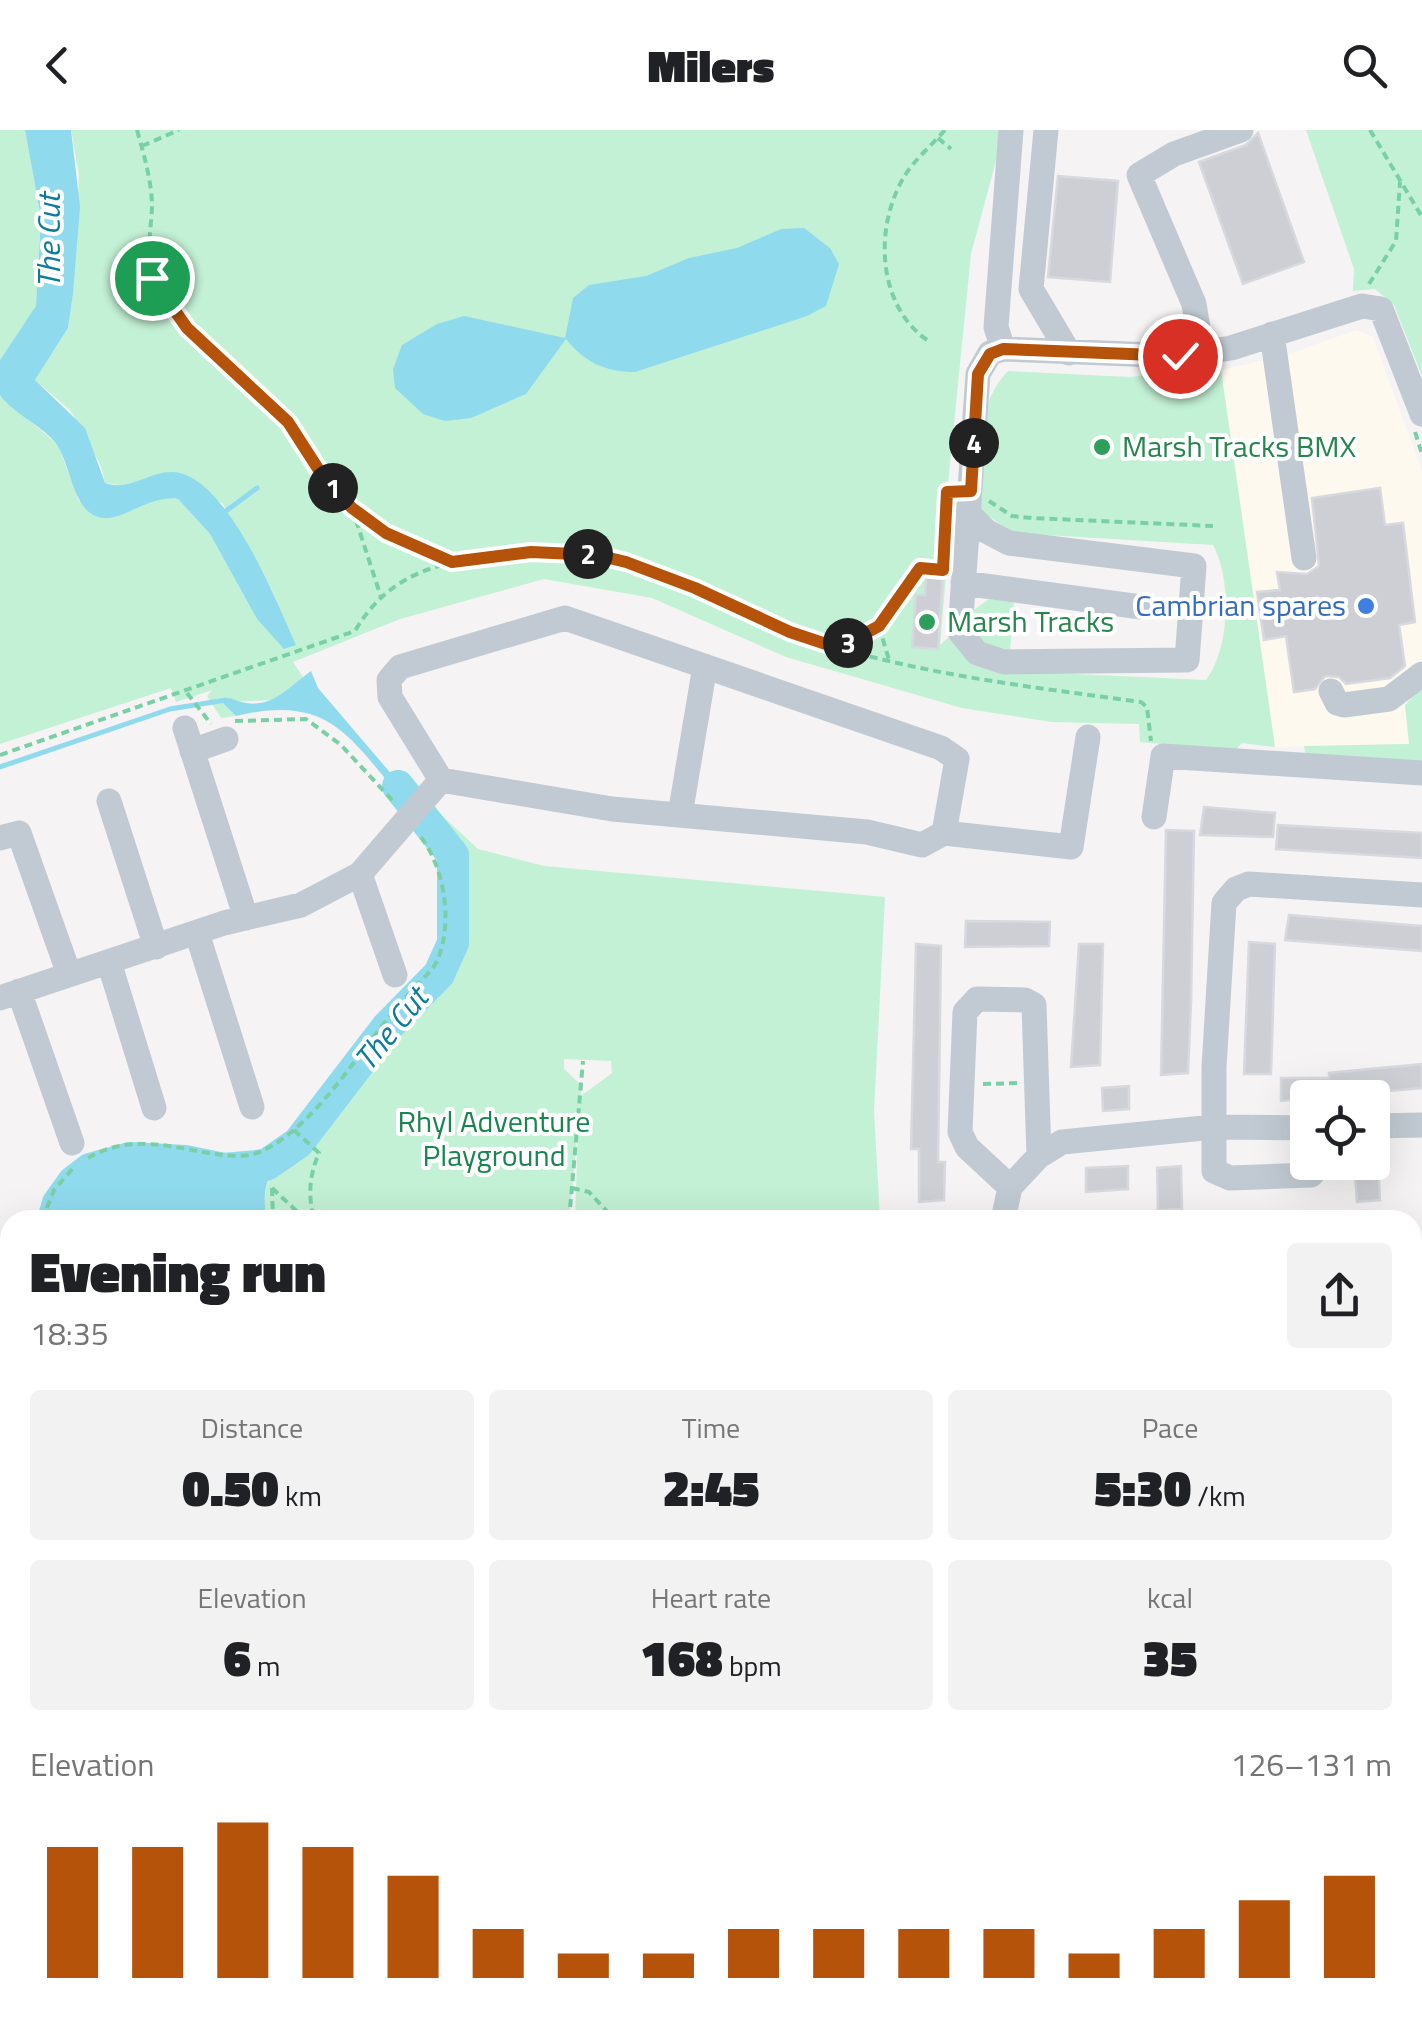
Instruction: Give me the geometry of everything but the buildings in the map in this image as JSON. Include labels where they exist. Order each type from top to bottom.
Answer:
[{"type":"street","points":[[1046,130],[1032,289],[1070,353]]},
{"type":"street","points":[[1202,352],[1194,304],[1139,175],[1174,154],[1241,130]]},
{"type":"street","points":[[1003,349],[996,326],[1011,134]]},
{"type":"street","points":[[970,502],[986,530],[1009,544],[1194,566],[1186,660],[1004,662],[977,654],[960,632],[953,577],[970,502],[978,374],[990,354],[1003,349],[1119,356],[1202,352],[1362,306],[1381,309],[1393,330],[1422,414]]},
{"type":"street","points":[[1272,334],[1304,558]]},
{"type":"street","points":[[953,577],[1141,607]]},
{"type":"street","points":[[435,787],[390,697],[389,680],[400,667],[565,618],[941,748],[957,759],[944,833]]},
{"type":"street","points":[[680,816],[705,666]]},
{"type":"street","points":[[1331,690],[1337,704],[1389,699],[1422,674]]},
{"type":"street","points":[[203,735],[246,918]]},
{"type":"street","points":[[435,787],[612,810],[867,832],[922,844],[944,833],[1071,847],[1088,737]]},
{"type":"street","points":[[1154,817],[1164,756],[1422,774]]},
{"type":"street","points":[[72,1143],[10,995],[196,933],[301,905],[360,874],[435,787]]},
{"type":"street","points":[[109,801],[156,947]]},
{"type":"street","points":[[0,838],[19,833],[69,974]]},
{"type":"street","points":[[360,874],[395,975]]},
{"type":"street","points":[[1290,1176],[1224,1178],[1212,1165],[1222,914],[1229,894],[1250,884],[1422,895]]},
{"type":"street","points":[[196,933],[252,1107]]},
{"type":"street","points":[[108,962],[154,1108]]},
{"type":"street","points":[[1010,1188],[967,1147],[960,1132],[965,1012],[977,999],[1025,1000],[1034,1005],[1038,1156]]},
{"type":"street","points":[[1390,1126],[1422,1125]]},
{"type":"street","points":[[1005,1210],[1010,1188],[1038,1156],[1062,1142],[1214,1127],[1290,1128]]},
{"type":"path","points":[[136,130],[152,200],[152,278],[209,352],[288,422],[305,452],[352,508],[386,533],[452,562]]},
{"type":"path","points":[[142,146],[178,130]]},
{"type":"path","points":[[927,340],[914,331],[891,292],[884,243],[904,176],[945,130]]},
{"type":"path","points":[[1370,130],[1422,217]]},
{"type":"path","points":[[938,138],[951,150]]},
{"type":"path","points":[[1362,306],[1371,275],[1396,242],[1400,182]]},
{"type":"path","points":[[970,502],[1022,517],[1213,526]]},
{"type":"path","points":[[352,508],[381,597]]},
{"type":"path","points":[[0,754],[187,693],[355,631],[399,580],[452,562],[531,552],[597,555],[695,588],[790,632],[890,662],[1005,686],[1141,702],[1147,708],[1152,744],[1164,756]]},
{"type":"path","points":[[838,648],[879,626],[920,568],[953,577]]},
{"type":"path","points":[[879,626],[890,662]]},
{"type":"path","points":[[187,693],[203,735]]},
{"type":"path","points":[[570,1210],[583,1060]]},
{"type":"path","points":[[962,1084],[1038,1083]]},
{"type":"path","points":[[46,1210],[54,1190],[71,1168],[100,1151],[133,1143],[241,1155],[259,1153],[294,1130],[319,1153],[310,1172],[312,1210]]},
{"type":"path","points":[[273,1210],[272,1188],[295,1210]]},
{"type":"path","points":[[572,1188],[589,1192],[606,1210]]},
{"type":"shaded area","points":[[1356,330],[1373,337],[1422,471],[1422,687],[1405,705],[1409,744],[1275,747],[1221,370],[1283,356]]},
{"type":"green space","points":[[0,130],[25,130],[41,218],[36,307],[0,360]]},
{"type":"green space","name":"Marsh Tracks","points":[[71,130],[1023,130],[1022,145],[996,161],[971,254],[948,483],[977,484],[986,410],[1008,371],[1129,377],[1221,370],[1275,747],[1242,743],[1235,751],[1140,742],[1139,724],[1052,722],[962,708],[786,657],[652,598],[544,579],[400,619],[293,662],[303,677],[277,700],[223,702],[236,716],[221,718],[207,696],[212,690],[176,702],[171,688],[0,744],[0,395],[58,445],[79,501],[140,504],[160,497],[178,499],[210,534],[257,619],[285,649],[295,644],[272,590],[223,504],[173,472],[125,486],[105,483],[101,466],[71,411],[35,380],[68,328],[79,175]],"holes":[[[952,507],[977,508],[1013,533],[1213,545],[1223,576],[1226,614],[1220,651],[1206,680],[991,670],[950,636],[940,645]]]},
{"type":"green space","points":[[1306,130],[1422,130],[1422,376],[1394,305],[1375,289],[1353,291],[1354,269]]},
{"type":"green space","points":[[989,599],[1014,602],[1010,652],[985,648],[972,632],[974,610]]},
{"type":"green space","points":[[1422,687],[1422,765],[1307,759],[1304,746],[1409,744],[1405,705]]},
{"type":"green space","name":"Rhyl Adventure Playground","points":[[432,806],[478,849],[544,866],[885,897],[874,1111],[879,1210],[575,1210],[578,1129],[570,1210],[266,1210],[266,1188],[280,1165],[334,1113],[390,1037],[441,983],[453,963],[462,888],[457,853],[443,830],[425,814]],"holes":[[[564,1059],[611,1061],[612,1073],[581,1096],[581,1085],[564,1069]]]},
{"type":"water","points":[[25,130],[71,130],[80,207],[68,328],[35,380],[85,428],[105,483],[122,485],[173,472],[193,478],[212,494],[247,543],[296,645],[284,649],[257,619],[210,534],[178,499],[157,501],[111,518],[92,514],[78,497],[54,441],[0,395],[0,360],[36,306],[41,218]]},
{"type":"water","points":[[804,228],[830,248],[839,264],[826,306],[807,316],[635,372],[596,364],[566,339],[526,394],[471,418],[445,421],[423,414],[395,388],[393,369],[402,345],[437,324],[464,316],[565,338],[573,298],[589,285],[646,276],[689,258],[737,248],[781,229]]},
{"type":"water","points":[[311,671],[318,688],[411,797],[405,802],[351,740],[316,716],[268,711],[236,716],[222,702],[230,698],[255,704],[265,702]]},
{"type":"water","points":[[283,1154],[266,1185],[266,1210],[58,1210],[70,1186],[93,1167],[122,1160],[223,1167],[255,1165]]},
{"type":"waterway","points":[[226,511],[257,488]]},
{"type":"waterway","points":[[0,767],[170,709],[226,700]]},
{"type":"waterway","name":"The Cut","points":[[56,1210],[73,1182],[90,1169],[130,1158],[185,1161],[224,1169],[266,1165],[298,1143],[387,1027],[439,974],[453,943],[453,855],[398,786]]},
{"type":"place","name":"Marsh Tracks BMX","points":[[1102,447]]},
{"type":"place","name":"Cambrian spares","points":[[1366,606]]},
{"type":"place","name":"Marsh Tracks","points":[[927,622]]},
{"type":"route","points":[[152,278],[209,352],[288,422],[324,478],[352,508],[386,533],[452,562],[531,552],[597,555],[626,562],[695,588],[790,632],[838,648],[879,626],[920,568],[943,570],[947,492],[971,491],[978,374],[990,354],[1003,349],[1180,356]]}]
